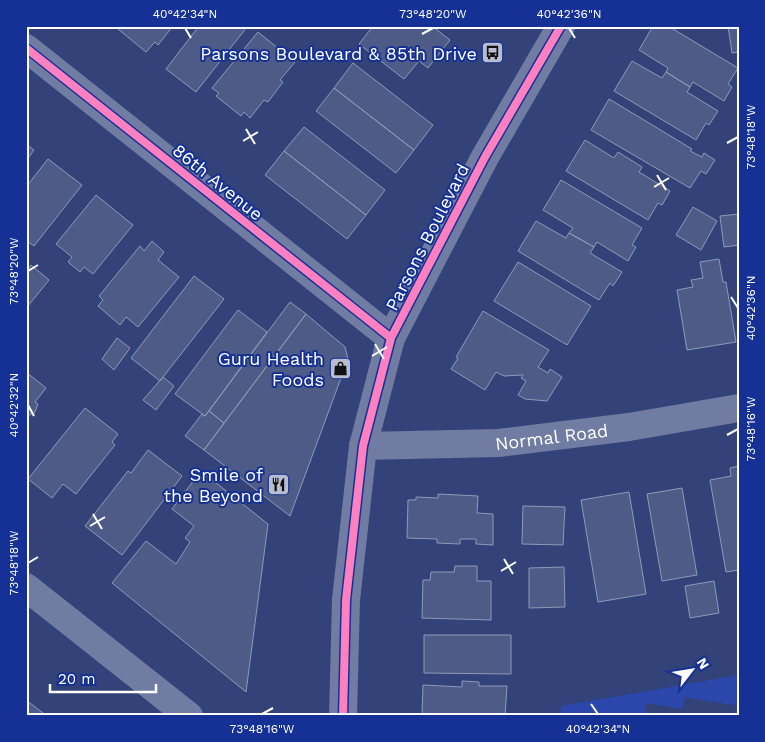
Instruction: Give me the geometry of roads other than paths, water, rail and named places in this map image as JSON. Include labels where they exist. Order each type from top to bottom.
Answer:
[{"type":"street","name":"Parsons Boulevard","points":[[343,716],[346,600],[362,446],[391,338],[485,157],[561,26]]},
{"type":"street","name":"86th Avenue","points":[[26,48],[391,338]]},
{"type":"street","name":"Normal Road","points":[[362,446],[498,442],[629,427],[739,408]]},
{"type":"street","points":[[26,586],[189,716]]},
{"type":"place","name":"Parsons Boulevard & 85th Drive","points":[[493,53]]},
{"type":"place","name":"Guru Health Foods","points":[[340,368]]},
{"type":"place","name":"Smile of the Beyond","points":[[279,484]]}]
